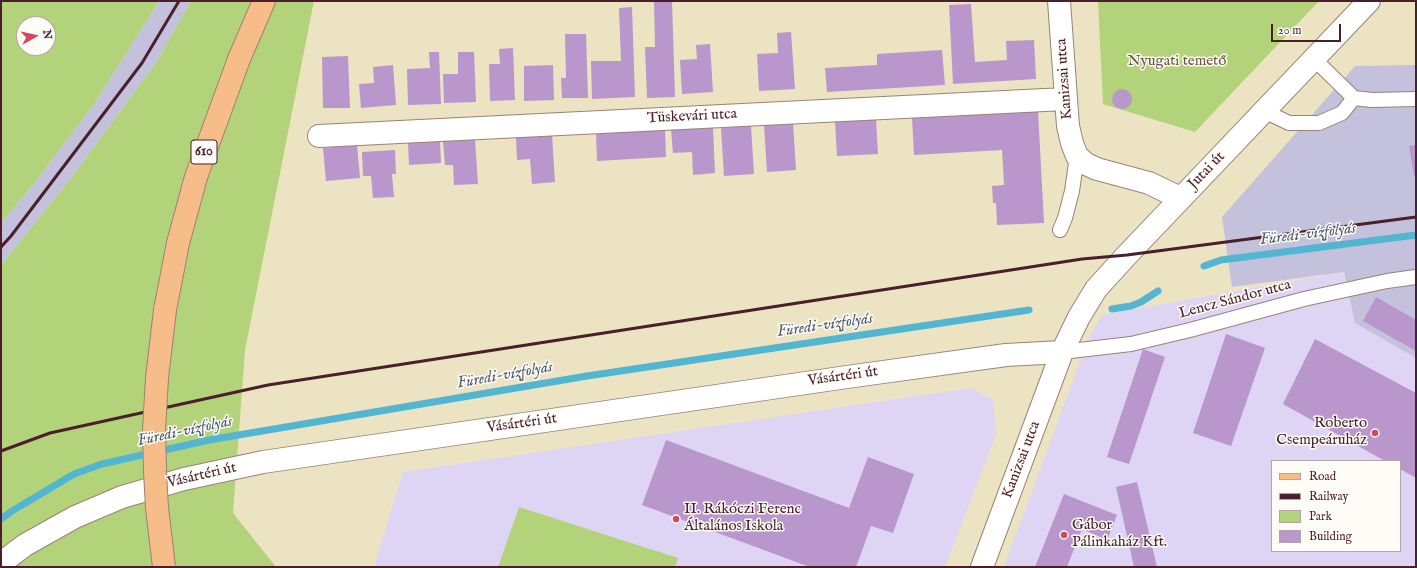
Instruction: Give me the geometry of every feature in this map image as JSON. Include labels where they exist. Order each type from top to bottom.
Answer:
[{"type":"main road","name":"610","points":[[164,567],[157,508],[154,430],[157,378],[165,310],[178,243],[196,177],[239,59],[264,1]]},
{"type":"street","name":"Kanizsai utca","points":[[1059,1],[1068,126],[1077,156]]},
{"type":"street","name":"Jutai út","points":[[1062,352],[1078,317],[1096,289],[1180,198],[1369,1]]},
{"type":"street","name":"Tüskevári utca","points":[[319,136],[1066,99]]},
{"type":"street","points":[[1077,156],[1086,164],[1097,169],[1149,183],[1180,198]]},
{"type":"street","name":"Kanizsai utca","points":[[982,567],[1062,352]]},
{"type":"street","name":"Vásártéri út","points":[[1,563],[24,545],[76,517],[122,497],[184,479],[263,462],[1006,354],[1062,352]]},
{"type":"lane","points":[[1314,59],[1354,98],[1372,100],[1416,99]]},
{"type":"lane","points":[[1264,111],[1289,123],[1319,123],[1342,113],[1354,98]]},
{"type":"lane","name":"Kanizsai utca","points":[[1060,230],[1065,218],[1072,191],[1077,156]]},
{"type":"lane","name":"Lencz Sándor utca","points":[[1062,352],[1131,344],[1190,330],[1304,299],[1387,281],[1416,277]]},
{"type":"shaded area","points":[[159,1],[191,1],[156,63],[72,177],[1,265],[1,223],[32,186],[96,101]]},
{"type":"shaded area","points":[[1416,65],[1416,358],[1355,323],[1344,272],[1232,287],[1222,217],[1355,66]]},
{"type":"shaded area","points":[[1343,272],[1355,323],[1416,358],[1416,567],[1004,567],[1088,340],[1102,315]]},
{"type":"shaded area","name":"II. Rákóczi Ferenc Általános Iskola","points":[[971,388],[993,400],[996,435],[945,567],[374,567],[403,472]]},
{"type":"green space","points":[[1,1],[159,1],[96,101],[32,186],[1,223]]},
{"type":"green space","points":[[191,1],[314,1],[245,350],[233,513],[276,567],[1,567],[1,265],[72,177],[156,63]]},
{"type":"green space","name":"Nyugati temető","points":[[1098,1],[1319,1],[1195,132],[1103,104]]},
{"type":"green space","points":[[519,507],[678,558],[675,567],[498,567]]},
{"type":"building","points":[[654,1],[672,1],[675,97],[647,98],[645,47],[655,47]]},
{"type":"building","points":[[971,4],[975,62],[1007,60],[1006,41],[1034,40],[1036,79],[953,84],[949,5]]},
{"type":"building","points":[[632,7],[635,97],[592,99],[591,61],[621,61],[619,8]]},
{"type":"building","points":[[791,32],[795,89],[759,91],[757,54],[778,53],[777,33]]},
{"type":"building","points":[[565,34],[586,34],[588,98],[562,98],[561,78],[566,78]]},
{"type":"building","points":[[710,44],[713,92],[682,94],[680,60],[697,59],[696,45]]},
{"type":"building","points":[[513,48],[515,100],[490,101],[489,64],[500,64],[499,49]]},
{"type":"building","points":[[942,50],[945,85],[827,92],[825,68],[877,65],[877,54]]},
{"type":"building","points":[[429,52],[439,52],[441,104],[408,105],[407,69],[430,68]]},
{"type":"building","points":[[458,52],[474,52],[476,102],[444,103],[443,74],[458,74]]},
{"type":"building","points":[[348,56],[350,108],[323,108],[322,57]]},
{"type":"building","points":[[393,65],[396,105],[361,108],[359,84],[374,83],[373,67]]},
{"type":"building","points":[[553,65],[554,100],[524,101],[524,66]]},
{"type":"building","points":[[1118,89],[1126,89],[1132,95],[1132,103],[1126,109],[1118,109],[1112,103],[1112,95]]},
{"type":"building","points":[[1038,111],[1044,223],[997,225],[996,203],[993,203],[992,186],[1004,185],[1002,150],[914,155],[912,118]]},
{"type":"building","points":[[876,119],[878,154],[837,156],[835,121]]},
{"type":"building","points":[[793,123],[796,170],[767,172],[764,125]]},
{"type":"building","points":[[751,126],[754,174],[724,176],[721,128]]},
{"type":"building","points":[[713,128],[715,173],[693,175],[692,152],[673,153],[671,130]]},
{"type":"building","points":[[665,130],[666,157],[597,161],[596,133]]},
{"type":"building","points":[[552,135],[555,182],[532,184],[530,159],[517,160],[516,137]]},
{"type":"building","points":[[475,139],[478,184],[454,185],[453,165],[445,165],[443,141]]},
{"type":"building","points":[[440,141],[441,163],[409,165],[408,143]]},
{"type":"building","points":[[357,145],[360,178],[326,181],[323,148]]},
{"type":"building","points":[[1416,145],[1416,176],[1414,176],[1409,146]]},
{"type":"building","points":[[395,150],[396,174],[392,174],[394,197],[373,198],[371,176],[363,176],[362,152]]},
{"type":"building","points":[[1376,297],[1416,320],[1416,351],[1363,321]]},
{"type":"building","points":[[1226,334],[1265,348],[1231,446],[1193,433]]},
{"type":"building","name":"Roberto Csempeáruház","points":[[1315,339],[1416,393],[1416,478],[1401,470],[1401,460],[1383,460],[1283,404]]},
{"type":"building","points":[[1143,349],[1165,357],[1129,464],[1107,457]]},
{"type":"building","points":[[666,440],[849,508],[868,457],[914,474],[893,533],[871,526],[856,567],[806,567],[807,566],[642,505]]},
{"type":"building","points":[[1137,482],[1157,567],[1134,567],[1116,487]]},
{"type":"building","name":"Gábor Pálinkaház Kft.","points":[[1064,494],[1117,515],[1107,540],[1082,529],[1067,567],[1035,567]]},
{"type":"waterway","name":"Füredi-vízfolyás","points":[[1204,266],[1221,260],[1416,235]]},
{"type":"waterway","name":"Füredi-vízfolyás","points":[[1112,309],[1131,306],[1141,302],[1158,291]]},
{"type":"waterway","name":"Füredi-vízfolyás","points":[[1,519],[74,474],[102,464],[209,440],[587,376],[1029,310]]},
{"type":"railway","points":[[1,247],[11,236],[142,63],[179,1]]},
{"type":"railway","points":[[1,451],[50,433],[268,385],[1082,259],[1127,255],[1416,217]]},
{"type":"place","name":"Roberto Csempeáruház","points":[[1375,433]]},
{"type":"place","name":"II. Rákóczi Ferenc Általános Iskola","points":[[676,519]]},
{"type":"place","name":"Gábor Pálinkaház Kft.","points":[[1064,535]]}]
